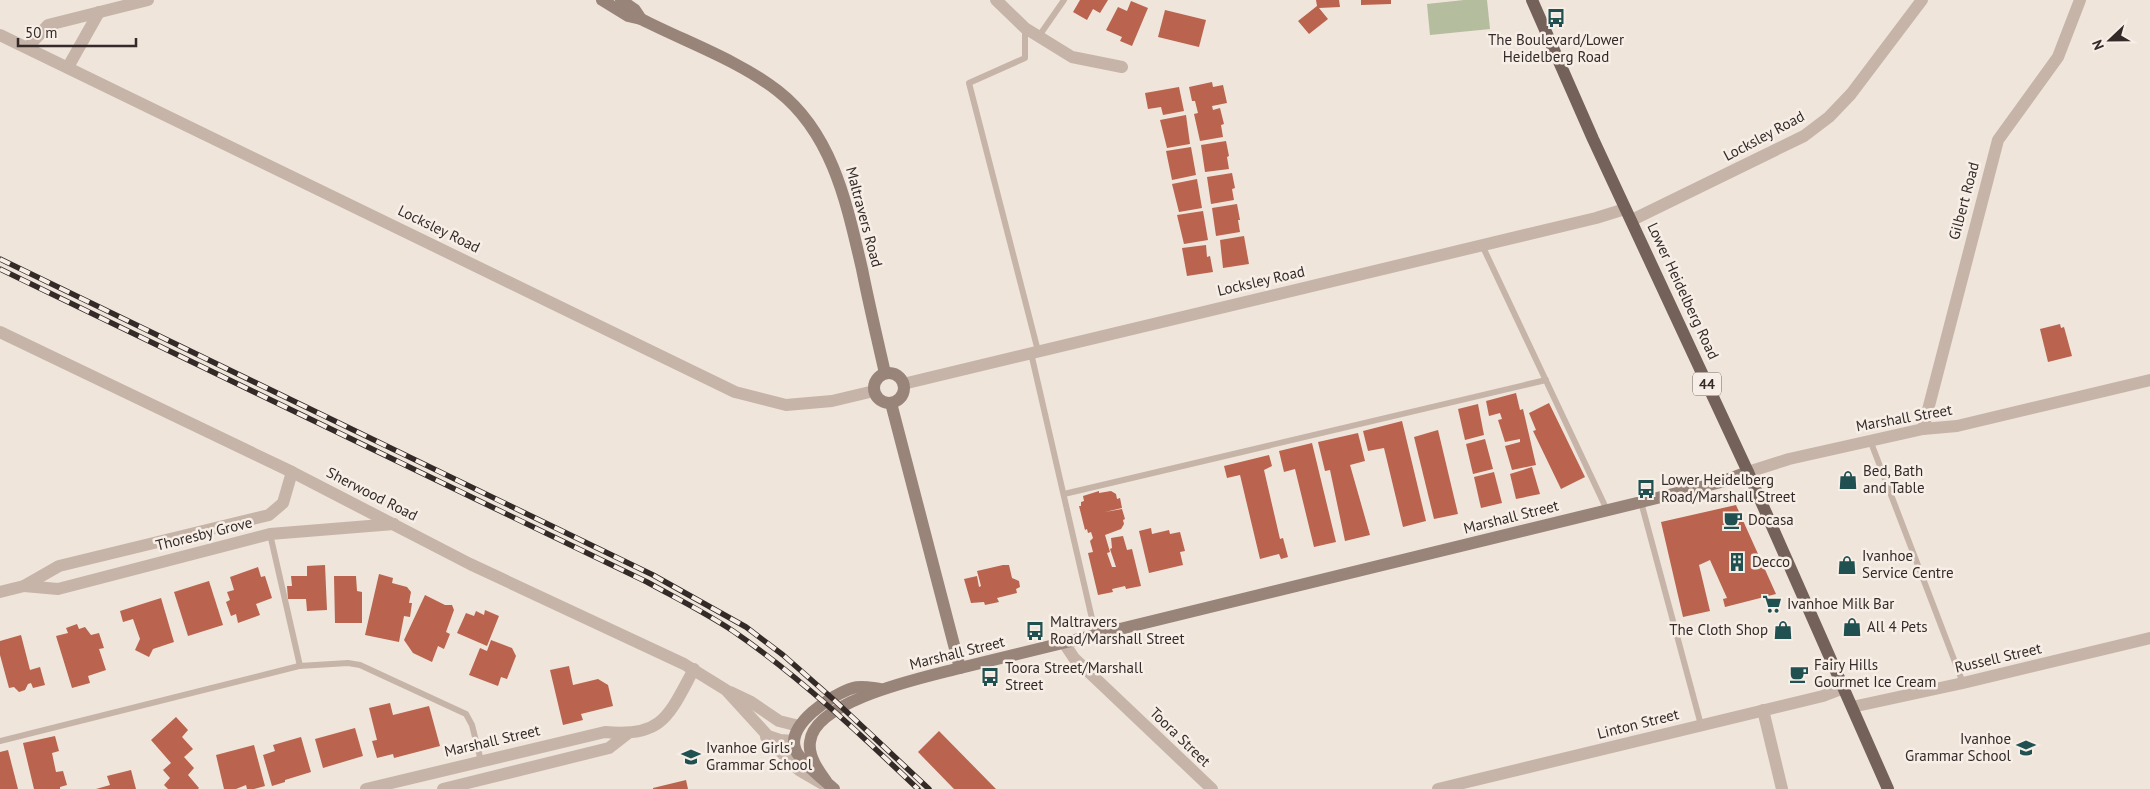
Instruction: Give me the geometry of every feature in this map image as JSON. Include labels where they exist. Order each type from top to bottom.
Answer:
[{"type":"main road","name":"Lower Heidelberg Road","points":[[1532,0],[1553,50],[1748,472],[1888,789]]},
{"type":"street","points":[[28,47],[48,25],[148,0]]},
{"type":"street","name":"Maltravers Road","points":[[602,0],[628,16],[641,19],[762,80],[792,104],[813,128],[836,170],[849,214],[885,373]]},
{"type":"street","name":"Maltravers Road","points":[[621,0],[635,10],[641,19]]},
{"type":"street","points":[[996,0],[1025,28],[1072,56],[1122,67]]},
{"type":"street","name":"Locksley Road","points":[[903,384],[1482,245],[1629,214],[1804,136],[1829,117],[1850,94],[1922,0]]},
{"type":"street","name":"Gilbert Road","points":[[1922,429],[1998,140],[2058,57],[2080,0]]},
{"type":"street","points":[[68,67],[98,12]]},
{"type":"street","name":"Locksley Road","points":[[0,35],[735,392],[786,405],[832,401],[874,391]]},
{"type":"street","name":"Sherwood Road","points":[[0,332],[292,472],[470,564],[694,669],[726,690],[751,702],[779,721],[798,726]]},
{"type":"street","points":[[885,373],[898,376],[903,384],[904,389],[900,398],[891,403],[882,401],[874,391],[876,380],[885,373]]},
{"type":"street","name":"Marshall Street","points":[[810,739],[817,728],[835,712],[880,689],[1721,482],[1789,458],[1922,429],[1957,426],[2150,380]]},
{"type":"street","points":[[891,403],[960,668]]},
{"type":"street","name":"Thoresby Grove","points":[[0,592],[24,586],[59,566],[269,516],[283,503],[292,472]]},
{"type":"street","name":"Thoresby Grove","points":[[24,586],[58,588],[270,534],[394,524]]},
{"type":"street","name":"Russell Street","points":[[1852,707],[1963,683],[2150,638]]},
{"type":"street","name":"Toora Street","points":[[1064,644],[1074,658],[1212,789]]},
{"type":"street","name":"Marshall Street","points":[[366,789],[605,732],[627,734],[648,729],[659,723],[676,702],[694,669]]},
{"type":"street","name":"Marshall Street","points":[[798,726],[813,712],[848,690],[858,687],[880,689]]},
{"type":"street","name":"Linton Street","points":[[1438,789],[1823,696],[1844,688]]},
{"type":"street","name":"Sherwood Road","points":[[726,690],[755,724],[770,737],[794,741]]},
{"type":"street","points":[[1763,710],[1782,789]]},
{"type":"street","points":[[755,724],[798,770],[831,786]]},
{"type":"street","points":[[798,726],[810,739],[810,749],[814,761],[831,786]]},
{"type":"street","points":[[798,726],[794,741],[798,755],[831,786]]},
{"type":"street","name":"Marshall Street","points":[[443,789],[609,748],[627,734]]},
{"type":"street","points":[[794,741],[810,739]]},
{"type":"lane","points":[[1039,36],[1064,0]]},
{"type":"lane","points":[[1025,28],[1024,58],[969,82],[1034,352],[1096,636]]},
{"type":"lane","points":[[1482,245],[1607,510]]},
{"type":"lane","points":[[1064,494],[1546,380]]},
{"type":"lane","points":[[1870,440],[1963,683]]},
{"type":"lane","points":[[1641,502],[1701,725]]},
{"type":"lane","points":[[270,534],[300,666]]},
{"type":"lane","points":[[0,741],[300,666],[341,663],[360,665],[466,714],[472,725],[481,761]]},
{"type":"green space","points":[[1464,0],[1487,0],[1490,29],[1430,35],[1427,4]]},
{"type":"building","points":[[1080,0],[1108,0],[1100,13],[1093,9],[1087,20],[1073,12]]},
{"type":"building","points":[[1316,0],[1339,0],[1340,7],[1319,8],[1328,19],[1309,34],[1298,21],[1317,6]]},
{"type":"building","points":[[1361,0],[1391,0],[1391,4],[1361,5]]},
{"type":"building","points":[[1131,1],[1148,8],[1132,46],[1120,41],[1122,37],[1106,30],[1118,7],[1127,11]]},
{"type":"building","points":[[1165,10],[1206,20],[1199,47],[1158,37]]},
{"type":"building","points":[[1212,82],[1213,87],[1223,85],[1227,103],[1212,106],[1213,110],[1220,108],[1224,124],[1221,125],[1223,137],[1200,141],[1194,114],[1198,113],[1195,101],[1192,101],[1189,87]]},
{"type":"building","points":[[1179,87],[1184,111],[1163,115],[1161,107],[1148,109],[1145,93]]},
{"type":"building","points":[[1186,115],[1190,144],[1167,148],[1160,120]]},
{"type":"building","points":[[1226,141],[1229,169],[1205,172],[1201,145]]},
{"type":"building","points":[[1191,147],[1196,175],[1172,180],[1166,151]]},
{"type":"building","points":[[1232,173],[1235,188],[1232,189],[1234,200],[1211,204],[1207,177]]},
{"type":"building","points":[[1197,179],[1202,208],[1179,212],[1172,184]]},
{"type":"building","points":[[1237,204],[1240,232],[1216,236],[1212,208]]},
{"type":"building","points":[[1203,211],[1208,240],[1184,244],[1177,215]]},
{"type":"building","points":[[1244,236],[1249,264],[1223,268],[1220,240]]},
{"type":"building","points":[[1206,245],[1207,257],[1210,256],[1213,272],[1187,276],[1182,248]]},
{"type":"building","points":[[2060,324],[2061,328],[2064,327],[2072,356],[2048,362],[2040,329]]},
{"type":"building","points":[[1516,393],[1520,410],[1523,409],[1536,465],[1512,470],[1505,446],[1520,442],[1520,439],[1505,442],[1498,420],[1502,419],[1500,413],[1489,416],[1486,401]]},
{"type":"building","points":[[1549,403],[1585,477],[1561,489],[1533,431],[1536,430],[1529,413]]},
{"type":"building","points":[[1478,404],[1484,435],[1465,440],[1458,409]]},
{"type":"building","points":[[1402,421],[1426,521],[1403,527],[1384,448],[1368,451],[1363,431]]},
{"type":"building","points":[[1438,430],[1458,514],[1434,519],[1414,437]]},
{"type":"building","points":[[1358,433],[1365,461],[1350,465],[1370,535],[1345,541],[1330,470],[1325,471],[1318,442]]},
{"type":"building","points":[[1485,439],[1493,469],[1473,474],[1466,444]]},
{"type":"building","points":[[1312,443],[1336,542],[1314,547],[1295,469],[1284,472],[1279,451]]},
{"type":"building","points":[[1269,455],[1272,466],[1264,470],[1280,539],[1283,538],[1288,557],[1281,559],[1279,554],[1260,559],[1240,475],[1227,478],[1224,466]]},
{"type":"building","points":[[1532,467],[1540,494],[1516,499],[1510,474]]},
{"type":"building","points":[[1494,472],[1502,503],[1481,508],[1474,477]]},
{"type":"building","points":[[1099,491],[1099,493],[1111,491],[1116,494],[1117,499],[1120,498],[1122,508],[1105,512],[1122,509],[1125,519],[1121,529],[1105,535],[1110,552],[1107,553],[1112,567],[1116,567],[1110,549],[1112,548],[1111,538],[1123,536],[1127,550],[1132,549],[1141,586],[1126,589],[1125,586],[1112,589],[1113,592],[1098,595],[1088,553],[1093,552],[1090,541],[1093,538],[1091,532],[1088,533],[1087,529],[1085,530],[1079,506],[1084,501],[1083,496]]},
{"type":"building","name":"Decco","points":[[1736,505],[1776,594],[1725,607],[1723,599],[1727,598],[1710,560],[1699,565],[1710,611],[1683,617],[1661,522]]},
{"type":"building","points":[[1151,528],[1152,534],[1169,530],[1170,534],[1180,532],[1185,551],[1180,552],[1183,565],[1149,573],[1139,531]]},
{"type":"building","points":[[325,565],[327,610],[307,611],[306,599],[288,599],[287,586],[292,586],[291,576],[307,576],[307,566]]},
{"type":"building","points":[[1009,565],[1012,578],[1019,581],[1020,587],[1016,589],[1017,593],[997,598],[999,602],[985,605],[984,602],[971,603],[964,579],[977,576],[979,587],[981,586],[977,571]]},
{"type":"building","points":[[258,567],[261,577],[265,576],[272,598],[256,604],[260,615],[238,623],[236,614],[231,616],[226,602],[230,600],[227,592],[234,590],[230,577]]},
{"type":"building","points":[[379,574],[393,578],[392,583],[407,587],[411,592],[409,603],[412,603],[410,617],[404,616],[399,642],[365,635]]},
{"type":"building","points":[[334,576],[356,576],[357,591],[362,592],[362,623],[335,623]]},
{"type":"building","points":[[209,581],[223,625],[188,636],[174,592]]},
{"type":"building","points":[[425,595],[445,605],[452,605],[454,610],[446,632],[450,634],[444,649],[438,646],[432,662],[413,653],[404,640]]},
{"type":"building","points":[[161,598],[174,642],[153,649],[149,657],[135,650],[140,639],[133,619],[123,622],[120,611]]},
{"type":"building","points":[[485,610],[499,616],[487,646],[457,633],[466,613],[474,616],[476,611],[484,615]]},
{"type":"building","points":[[77,624],[79,629],[85,627],[91,635],[99,633],[104,648],[99,649],[106,670],[88,676],[90,683],[72,688],[56,636],[68,633],[66,628]]},
{"type":"building","points":[[21,635],[30,670],[40,667],[45,685],[33,688],[31,683],[28,684],[25,690],[19,692],[14,687],[9,688],[0,655],[0,641]]},
{"type":"building","points":[[491,640],[512,648],[516,656],[507,679],[501,677],[498,686],[469,675],[480,648],[487,651]]},
{"type":"building","points":[[569,666],[573,685],[598,679],[608,685],[613,706],[581,714],[583,720],[563,725],[550,670]]},
{"type":"building","points":[[390,703],[393,715],[429,706],[440,746],[394,758],[393,754],[377,758],[372,741],[377,740],[369,708]]},
{"type":"building","points":[[176,717],[188,730],[182,737],[193,749],[184,757],[194,768],[188,775],[198,789],[168,789],[164,785],[170,778],[163,770],[171,763],[151,740]]},
{"type":"building","points":[[355,728],[363,756],[323,768],[315,739]]},
{"type":"building","points":[[939,731],[996,789],[954,789],[918,752]]},
{"type":"building","points":[[55,736],[59,751],[52,753],[56,772],[63,771],[67,785],[60,787],[60,789],[34,789],[23,743]]},
{"type":"building","points":[[301,737],[311,772],[272,786],[263,755],[275,751],[273,745]]},
{"type":"building","points":[[254,745],[265,786],[247,789],[246,785],[236,789],[224,789],[216,755]]},
{"type":"building","points":[[8,750],[18,789],[0,789],[0,752]]},
{"type":"building","points":[[131,770],[136,789],[96,789],[110,785],[107,776]]},
{"type":"building","points":[[686,780],[688,789],[653,789],[653,788]]},
{"type":"railway","points":[[0,259],[653,575],[746,627],[783,655],[833,699],[929,789]]},
{"type":"railway","points":[[0,269],[647,582],[702,612],[733,631],[782,667],[918,789]]},
{"type":"place","name":"The Boulevard/Lower Heidelberg Road","points":[[1556,18]]},
{"type":"place","name":"Bed, Bath and Table","points":[[1848,480]]},
{"type":"place","name":"Lower Heidelberg Road/Marshall Street","points":[[1646,489]]},
{"type":"place","name":"Docasa","points":[[1733,520]]},
{"type":"place","name":"Decco","points":[[1737,562]]},
{"type":"place","name":"Ivanhoe Service Centre","points":[[1847,565]]},
{"type":"place","name":"Ivanhoe Milk Bar","points":[[1772,604]]},
{"type":"place","name":"All 4 Pets","points":[[1852,627]]},
{"type":"place","name":"The Cloth Shop","points":[[1783,630]]},
{"type":"place","name":"Maltravers Road/Marshall Street","points":[[1035,631]]},
{"type":"place","name":"Fairy Hills Gourmet Ice Cream","points":[[1799,674]]},
{"type":"place","name":"Toora Street/Marshall Street","points":[[990,677]]},
{"type":"place","name":"Ivanhoe Grammar School","points":[[2026,748]]},
{"type":"place","name":"Ivanhoe Girls' Grammar School","points":[[691,757]]}]
